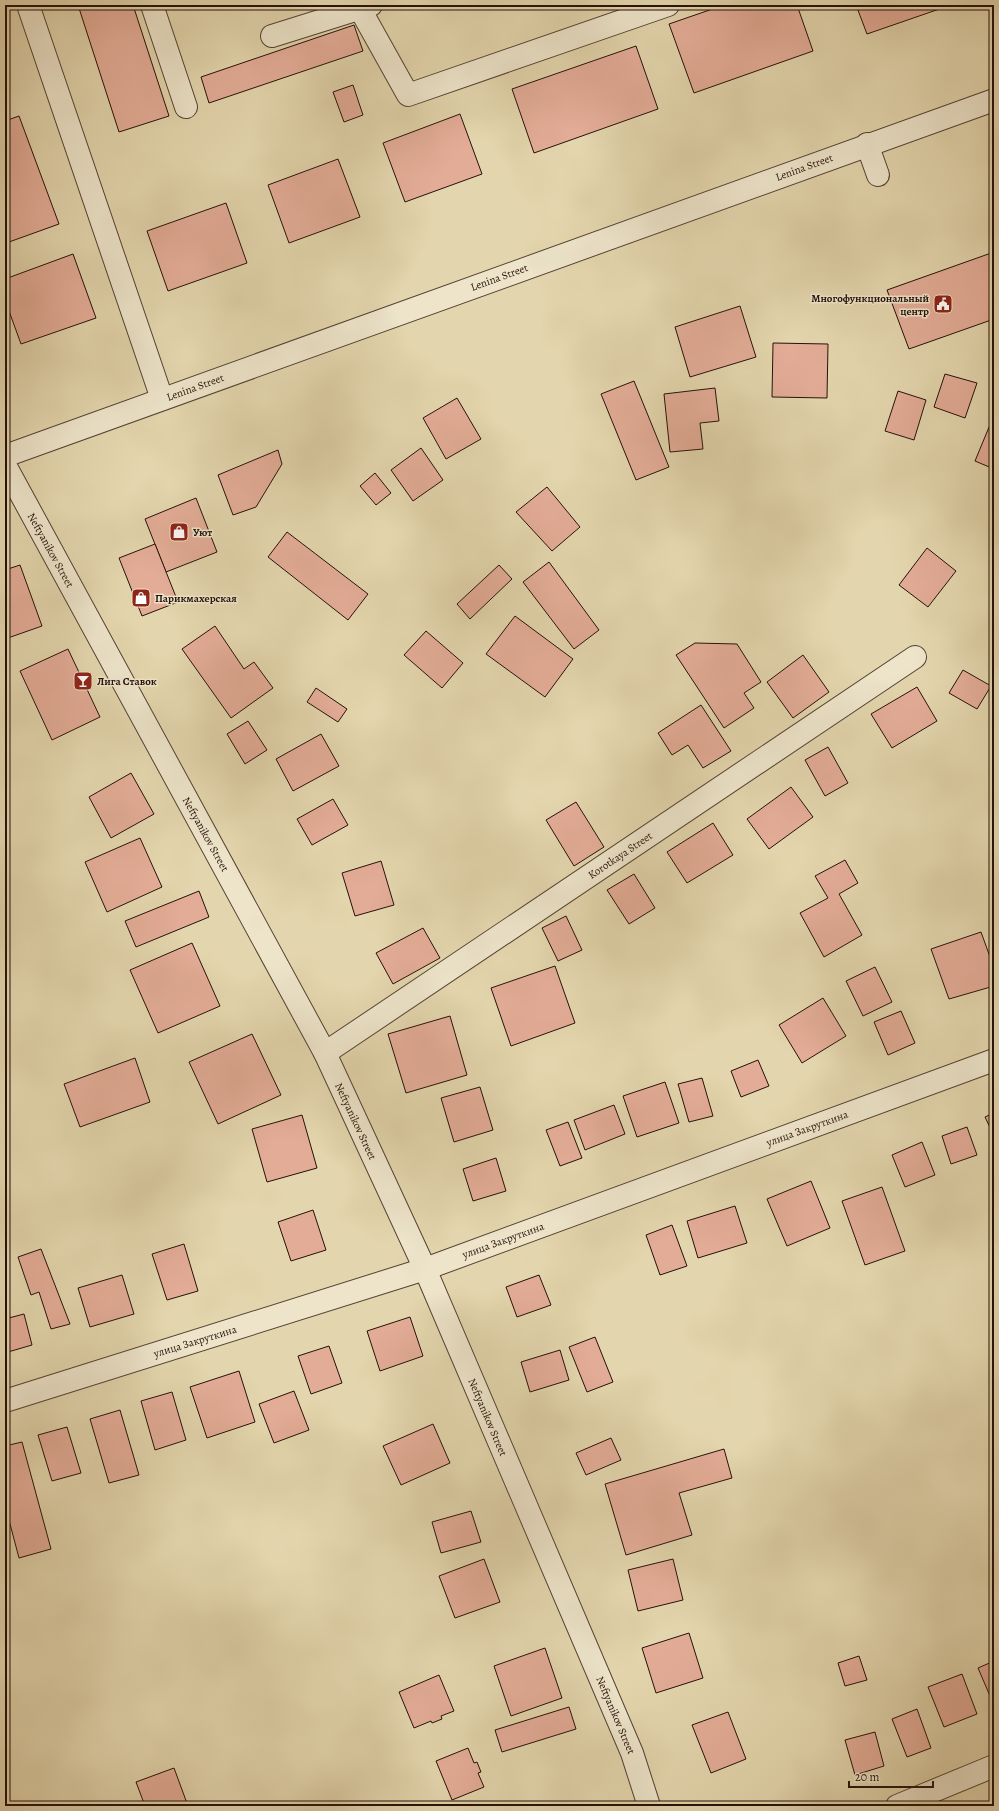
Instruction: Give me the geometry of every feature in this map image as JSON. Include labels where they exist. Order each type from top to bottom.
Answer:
[{"type":"street","points":[[28,5],[162,399]]},
{"type":"street","points":[[152,5],[186,107]]},
{"type":"street","points":[[272,36],[365,7],[408,95],[645,9],[668,5]]},
{"type":"street","name":"Lenina Street","points":[[5,456],[867,144],[994,100]]},
{"type":"street","points":[[867,144],[878,175]]},
{"type":"street","name":"Neftyanikov Street","points":[[5,465],[325,1053],[425,1269],[632,1753],[649,1806]]},
{"type":"street","name":"Korotkaya Street","points":[[325,1053],[915,657]]},
{"type":"street","name":"улица Закруткина","points":[[5,1401],[425,1269],[994,1060]]},
{"type":"street","points":[[897,1806],[994,1766]]},
{"type":"building","points":[[78,5],[133,5],[169,116],[119,132]]},
{"type":"building","points":[[724,5],[797,5],[813,51],[694,93],[669,24]]},
{"type":"building","points":[[856,5],[951,5],[867,34]]},
{"type":"building","points":[[354,25],[363,51],[209,103],[201,77]]},
{"type":"building","points":[[636,46],[658,109],[534,153],[512,89]]},
{"type":"building","points":[[5,68],[8,77],[5,78]]},
{"type":"building","points":[[353,85],[363,115],[344,122],[333,92]]},
{"type":"building","points":[[460,114],[482,174],[405,202],[383,143]]},
{"type":"building","points":[[19,116],[59,224],[9,242],[5,231],[5,121]]},
{"type":"building","points":[[338,159],[360,217],[289,243],[268,185]]},
{"type":"building","points":[[226,203],[247,263],[168,291],[147,231]]},
{"type":"building","name":"Многофункциональный центр","points":[[994,252],[994,319],[909,349],[887,290]]},
{"type":"building","points":[[73,254],[96,318],[21,344],[5,300],[5,279]]},
{"type":"building","points":[[740,306],[756,357],[690,377],[675,327]]},
{"type":"building","points":[[773,343],[828,344],[827,398],[772,397]]},
{"type":"building","points":[[945,374],[977,383],[965,418],[934,407]]},
{"type":"building","points":[[634,381],[669,467],[636,480],[601,394]]},
{"type":"building","points":[[715,388],[719,421],[700,423],[703,449],[670,452],[664,394]]},
{"type":"building","points":[[898,391],[926,400],[914,440],[885,431]]},
{"type":"building","points":[[457,398],[481,439],[446,459],[423,418]]},
{"type":"building","points":[[994,415],[994,469],[975,461]]},
{"type":"building","points":[[421,448],[443,480],[413,501],[391,470]]},
{"type":"building","points":[[278,450],[282,464],[256,507],[233,515],[218,475]]},
{"type":"building","points":[[375,473],[391,493],[376,505],[360,486]]},
{"type":"building","points":[[547,487],[580,527],[552,551],[516,512]]},
{"type":"building","name":"Уют","points":[[196,498],[217,552],[166,572],[145,519]]},
{"type":"building","points":[[287,532],[368,594],[348,620],[268,557]]},
{"type":"building","points":[[155,544],[178,602],[142,616],[119,558]]},
{"type":"building","points":[[927,548],[956,571],[928,607],[899,585]]},
{"type":"building","points":[[549,562],[599,630],[574,649],[523,582]]},
{"type":"building","points":[[20,565],[42,626],[5,639],[5,570]]},
{"type":"building","points":[[499,565],[512,579],[470,619],[457,604]]},
{"type":"building","points":[[515,616],[573,659],[545,697],[486,654]]},
{"type":"building","points":[[215,626],[244,669],[254,662],[273,688],[231,718],[182,649]]},
{"type":"building","points":[[426,631],[463,663],[442,688],[404,655]]},
{"type":"building","points":[[695,643],[737,644],[761,682],[744,693],[754,708],[724,728],[676,655]]},
{"type":"building","points":[[68,649],[100,717],[52,740],[20,671]]},
{"type":"building","points":[[803,655],[829,692],[793,718],[767,682]]},
{"type":"building","points":[[963,670],[991,686],[977,709],[949,693]]},
{"type":"building","points":[[917,687],[937,721],[892,748],[871,714]]},
{"type":"building","points":[[316,688],[347,709],[338,722],[307,702]]},
{"type":"building","points":[[701,705],[731,751],[703,768],[688,745],[672,755],[658,733]]},
{"type":"building","points":[[248,721],[267,750],[245,764],[227,734]]},
{"type":"building","points":[[321,734],[339,766],[293,791],[276,759]]},
{"type":"building","points":[[828,747],[848,783],[825,796],[805,760]]},
{"type":"building","points":[[131,773],[154,814],[111,838],[89,797]]},
{"type":"building","points":[[791,787],[813,817],[769,849],[747,819]]},
{"type":"building","points":[[333,799],[348,825],[312,845],[297,819]]},
{"type":"building","points":[[576,802],[604,847],[574,866],[546,820]]},
{"type":"building","points":[[713,823],[733,855],[687,883],[667,852]]},
{"type":"building","points":[[140,838],[162,887],[107,912],[85,862]]},
{"type":"building","points":[[845,860],[858,883],[839,894],[862,935],[824,957],[800,913],[828,898],[815,876]]},
{"type":"building","points":[[381,861],[394,905],[355,916],[342,873]]},
{"type":"building","points":[[634,874],[655,908],[629,924],[607,890]]},
{"type":"building","points":[[199,891],[209,917],[136,947],[125,921]]},
{"type":"building","points":[[566,916],[582,950],[558,961],[542,928]]},
{"type":"building","points":[[423,928],[440,958],[393,984],[376,953]]},
{"type":"building","points":[[981,932],[994,968],[994,986],[949,999],[931,949]]},
{"type":"building","points":[[192,943],[220,1006],[158,1033],[130,970]]},
{"type":"building","points":[[555,966],[575,1023],[511,1046],[491,988]]},
{"type":"building","points":[[875,967],[892,1002],[863,1016],[846,981]]},
{"type":"building","points":[[823,998],[846,1036],[802,1063],[779,1025]]},
{"type":"building","points":[[901,1011],[915,1043],[888,1055],[874,1022]]},
{"type":"building","points":[[450,1016],[467,1075],[406,1093],[388,1034]]},
{"type":"building","points":[[252,1034],[281,1095],[218,1124],[189,1062]]},
{"type":"building","points":[[135,1058],[150,1102],[80,1127],[64,1084]]},
{"type":"building","points":[[758,1060],[769,1086],[741,1097],[731,1071]]},
{"type":"building","points":[[702,1078],[713,1116],[689,1122],[678,1084]]},
{"type":"building","points":[[665,1082],[679,1123],[637,1137],[623,1096]]},
{"type":"building","points":[[480,1087],[493,1130],[454,1142],[441,1098]]},
{"type":"building","points":[[614,1105],[625,1134],[585,1150],[574,1120]]},
{"type":"building","points":[[994,1113],[994,1136],[985,1117]]},
{"type":"building","points":[[302,1115],[317,1168],[267,1182],[252,1129]]},
{"type":"building","points":[[568,1122],[582,1158],[560,1166],[546,1130]]},
{"type":"building","points":[[967,1127],[977,1155],[951,1164],[942,1136]]},
{"type":"building","points":[[922,1142],[935,1175],[905,1187],[892,1155]]},
{"type":"building","points":[[496,1158],[506,1191],[473,1201],[463,1169]]},
{"type":"building","points":[[811,1181],[830,1228],[787,1246],[767,1199]]},
{"type":"building","points":[[882,1187],[905,1251],[865,1265],[842,1201]]},
{"type":"building","points":[[735,1206],[747,1243],[698,1258],[687,1221]]},
{"type":"building","points":[[313,1210],[326,1250],[291,1261],[278,1222]]},
{"type":"building","points":[[672,1225],[687,1266],[660,1275],[646,1235]]},
{"type":"building","points":[[184,1244],[198,1291],[167,1300],[152,1254]]},
{"type":"building","points":[[41,1249],[70,1324],[51,1329],[39,1292],[31,1295],[18,1257]]},
{"type":"building","points":[[122,1275],[134,1314],[90,1327],[78,1288]]},
{"type":"building","points":[[539,1275],[551,1305],[517,1317],[506,1287]]},
{"type":"building","points":[[24,1314],[32,1345],[8,1352],[5,1341],[5,1319]]},
{"type":"building","points":[[410,1317],[423,1356],[380,1371],[367,1331]]},
{"type":"building","points":[[595,1337],[613,1382],[587,1392],[569,1347]]},
{"type":"building","points":[[329,1346],[342,1383],[311,1394],[298,1356]]},
{"type":"building","points":[[560,1350],[569,1380],[530,1392],[521,1362]]},
{"type":"building","points":[[239,1371],[255,1422],[207,1438],[190,1387]]},
{"type":"building","points":[[294,1391],[309,1430],[274,1443],[259,1404]]},
{"type":"building","points":[[172,1392],[186,1440],[155,1450],[141,1401]]},
{"type":"building","points":[[120,1410],[139,1475],[109,1483],[90,1419]]},
{"type":"building","points":[[433,1424],[450,1463],[401,1485],[383,1446]]},
{"type":"building","points":[[67,1427],[81,1473],[52,1481],[38,1435]]},
{"type":"building","points":[[611,1438],[621,1460],[586,1475],[576,1453]]},
{"type":"building","points":[[22,1442],[51,1549],[19,1558],[5,1505],[5,1446]]},
{"type":"building","points":[[724,1449],[732,1478],[679,1493],[692,1535],[626,1555],[605,1484]]},
{"type":"building","points":[[471,1511],[481,1542],[441,1553],[432,1522]]},
{"type":"building","points":[[484,1559],[500,1602],[455,1618],[439,1576]]},
{"type":"building","points":[[673,1559],[683,1600],[638,1611],[628,1570]]},
{"type":"building","points":[[689,1633],[703,1678],[656,1693],[642,1648]]},
{"type":"building","points":[[545,1648],[562,1698],[511,1716],[494,1666]]},
{"type":"building","points":[[859,1656],[867,1680],[845,1686],[838,1663]]},
{"type":"building","points":[[994,1661],[994,1694],[990,1696],[978,1668]]},
{"type":"building","points":[[962,1674],[977,1714],[944,1727],[928,1687]]},
{"type":"building","points":[[439,1675],[454,1711],[441,1716],[442,1719],[432,1723],[431,1721],[414,1728],[399,1692]]},
{"type":"building","points":[[569,1707],[576,1729],[502,1752],[495,1730]]},
{"type":"building","points":[[917,1709],[931,1748],[907,1757],[892,1719]]},
{"type":"building","points":[[728,1712],[746,1759],[711,1773],[692,1725]]},
{"type":"building","points":[[875,1732],[884,1766],[855,1775],[845,1740]]},
{"type":"building","points":[[468,1748],[474,1763],[477,1762],[481,1772],[478,1773],[484,1787],[452,1800],[436,1761]]},
{"type":"building","points":[[174,1768],[188,1806],[145,1806],[136,1782]]},
{"type":"place","name":"Многофункциональный центр","points":[[943,304]]},
{"type":"place","name":"Уют","points":[[179,532]]},
{"type":"place","name":"Парикмахерская","points":[[141,598]]},
{"type":"place","name":"Лига Ставок","points":[[83,681]]}]
